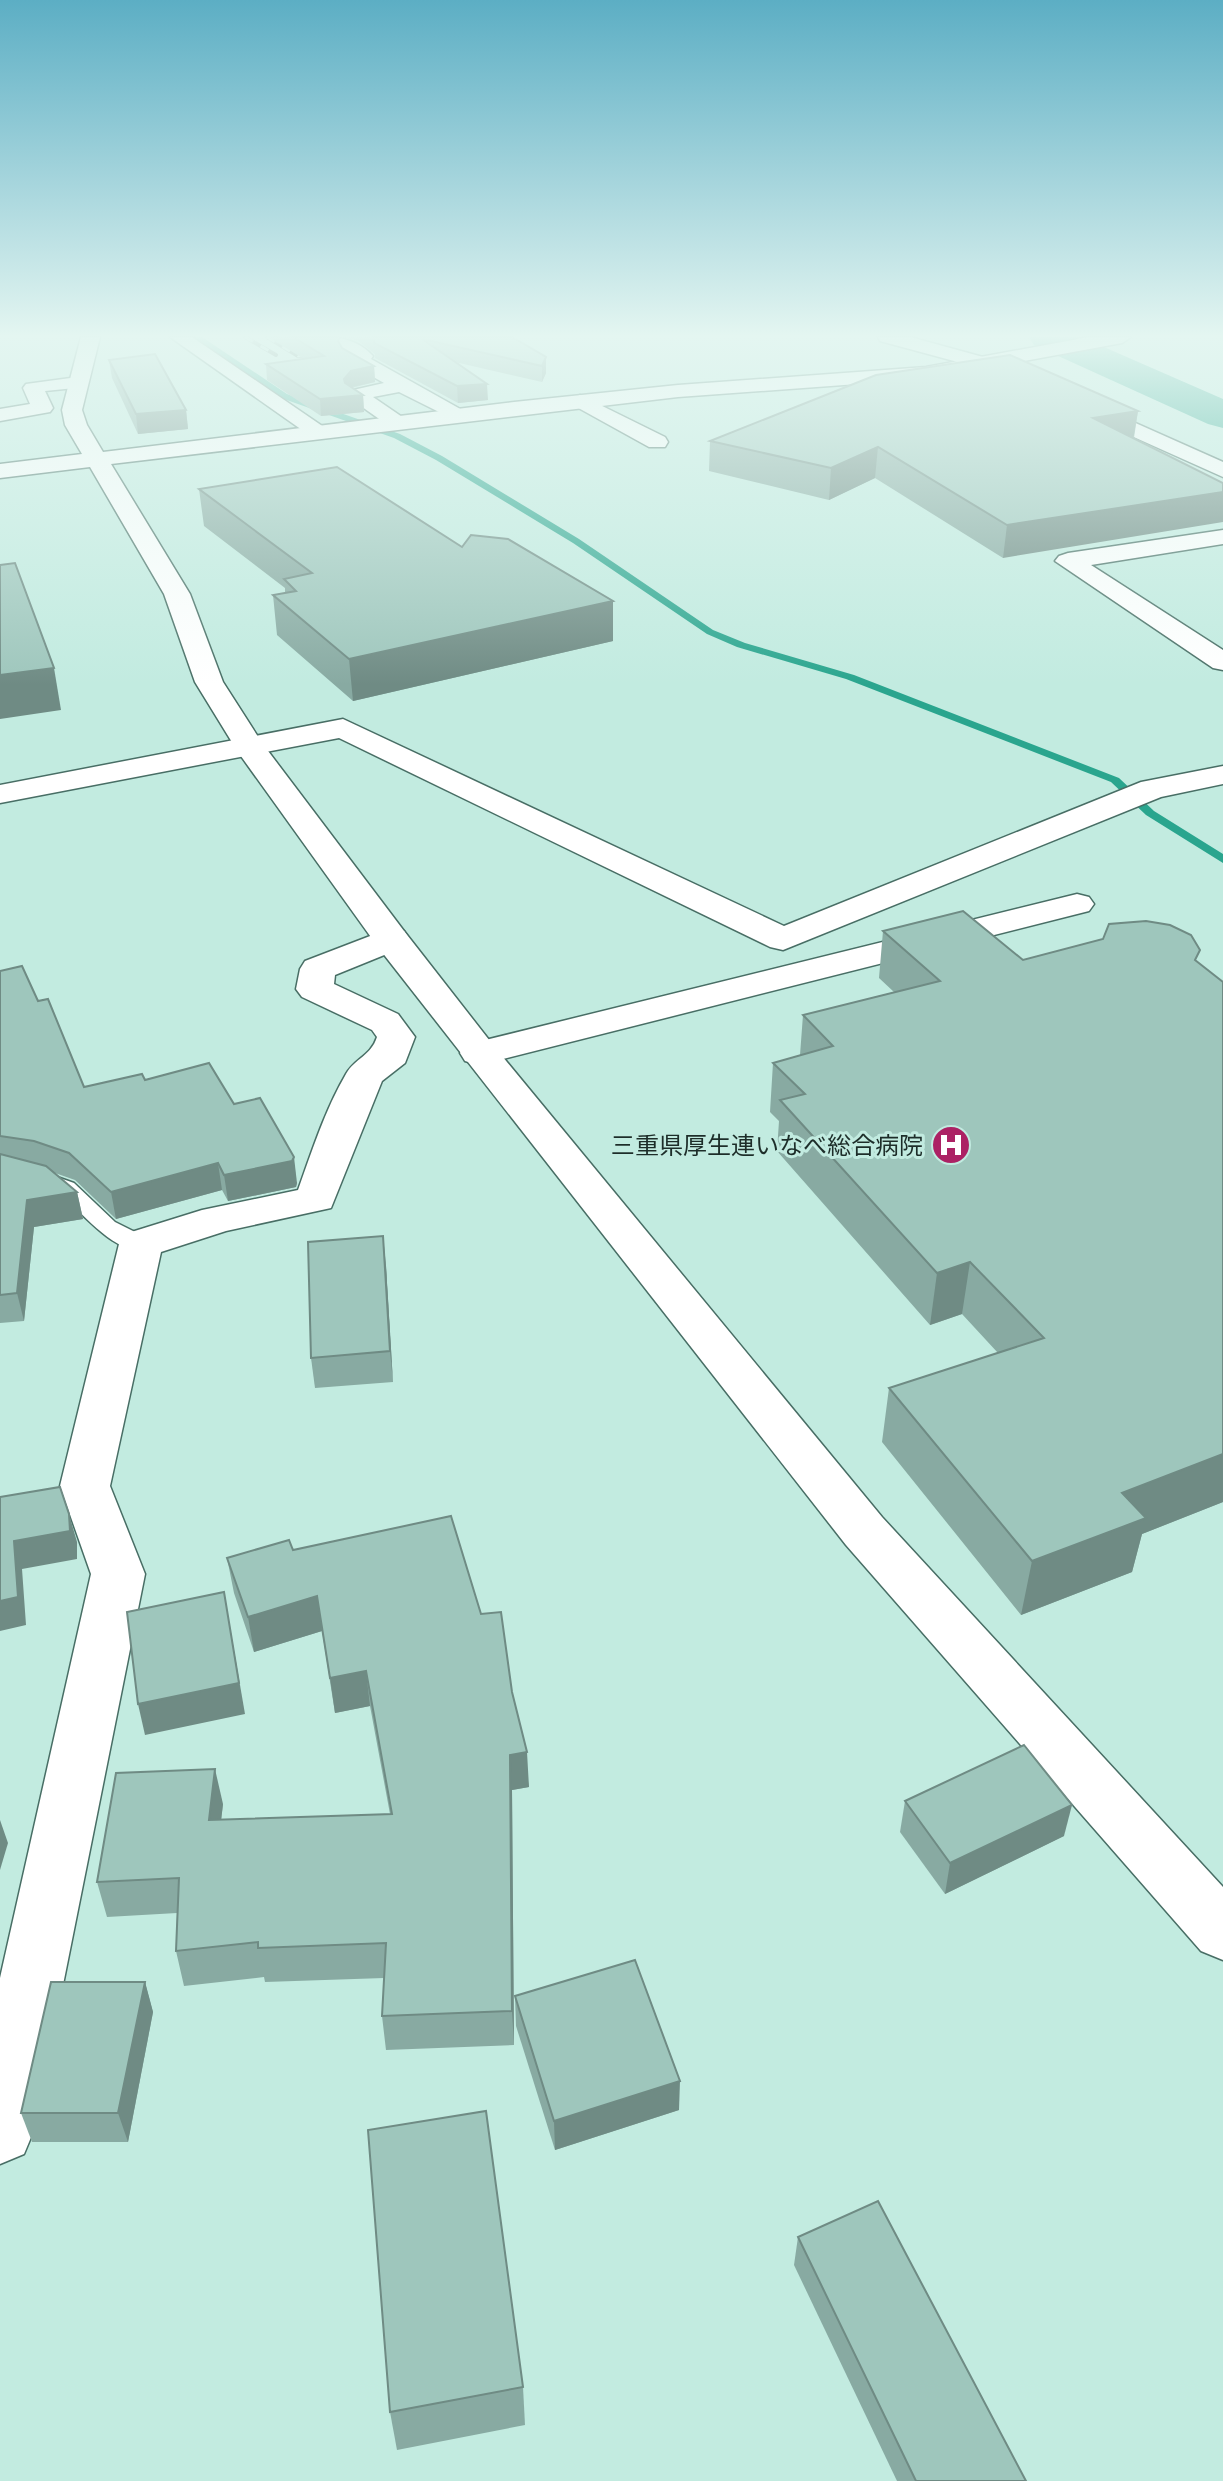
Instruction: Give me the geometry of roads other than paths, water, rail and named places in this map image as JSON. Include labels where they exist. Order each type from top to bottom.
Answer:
[{"type":"street","points":[[91,453],[177,594],[209,682],[249,746],[391,939],[479,1053],[864,1531],[1223,1931]]},
{"type":"street","points":[[0,471],[146,453]]},
{"type":"street","points":[[1185,453],[1223,470]]},
{"type":"street","points":[[1223,537],[1068,561],[1223,662]]},
{"type":"street","points":[[0,794],[343,728],[783,939],[1152,789],[1223,775]]},
{"type":"street","points":[[479,1053],[1077,904]]},
{"type":"street","points":[[0,2130],[118,1574],[85,1486],[141,1244],[217,1220],[316,1199],[339,1132],[365,1075],[391,1055],[396,1037],[385,1022],[315,989],[318,969],[391,939]]},
{"type":"lane","points":[[0,1170],[33,1175],[66,1188],[107,1227],[141,1244]]},
{"type":"waterway","points":[[429,453],[576,541],[710,632],[741,645],[850,677],[1115,780],[1150,813],[1223,859]]},
{"type":"place","name":"三重県厚生連いなべ総合病院","points":[[951,1145]]}]
